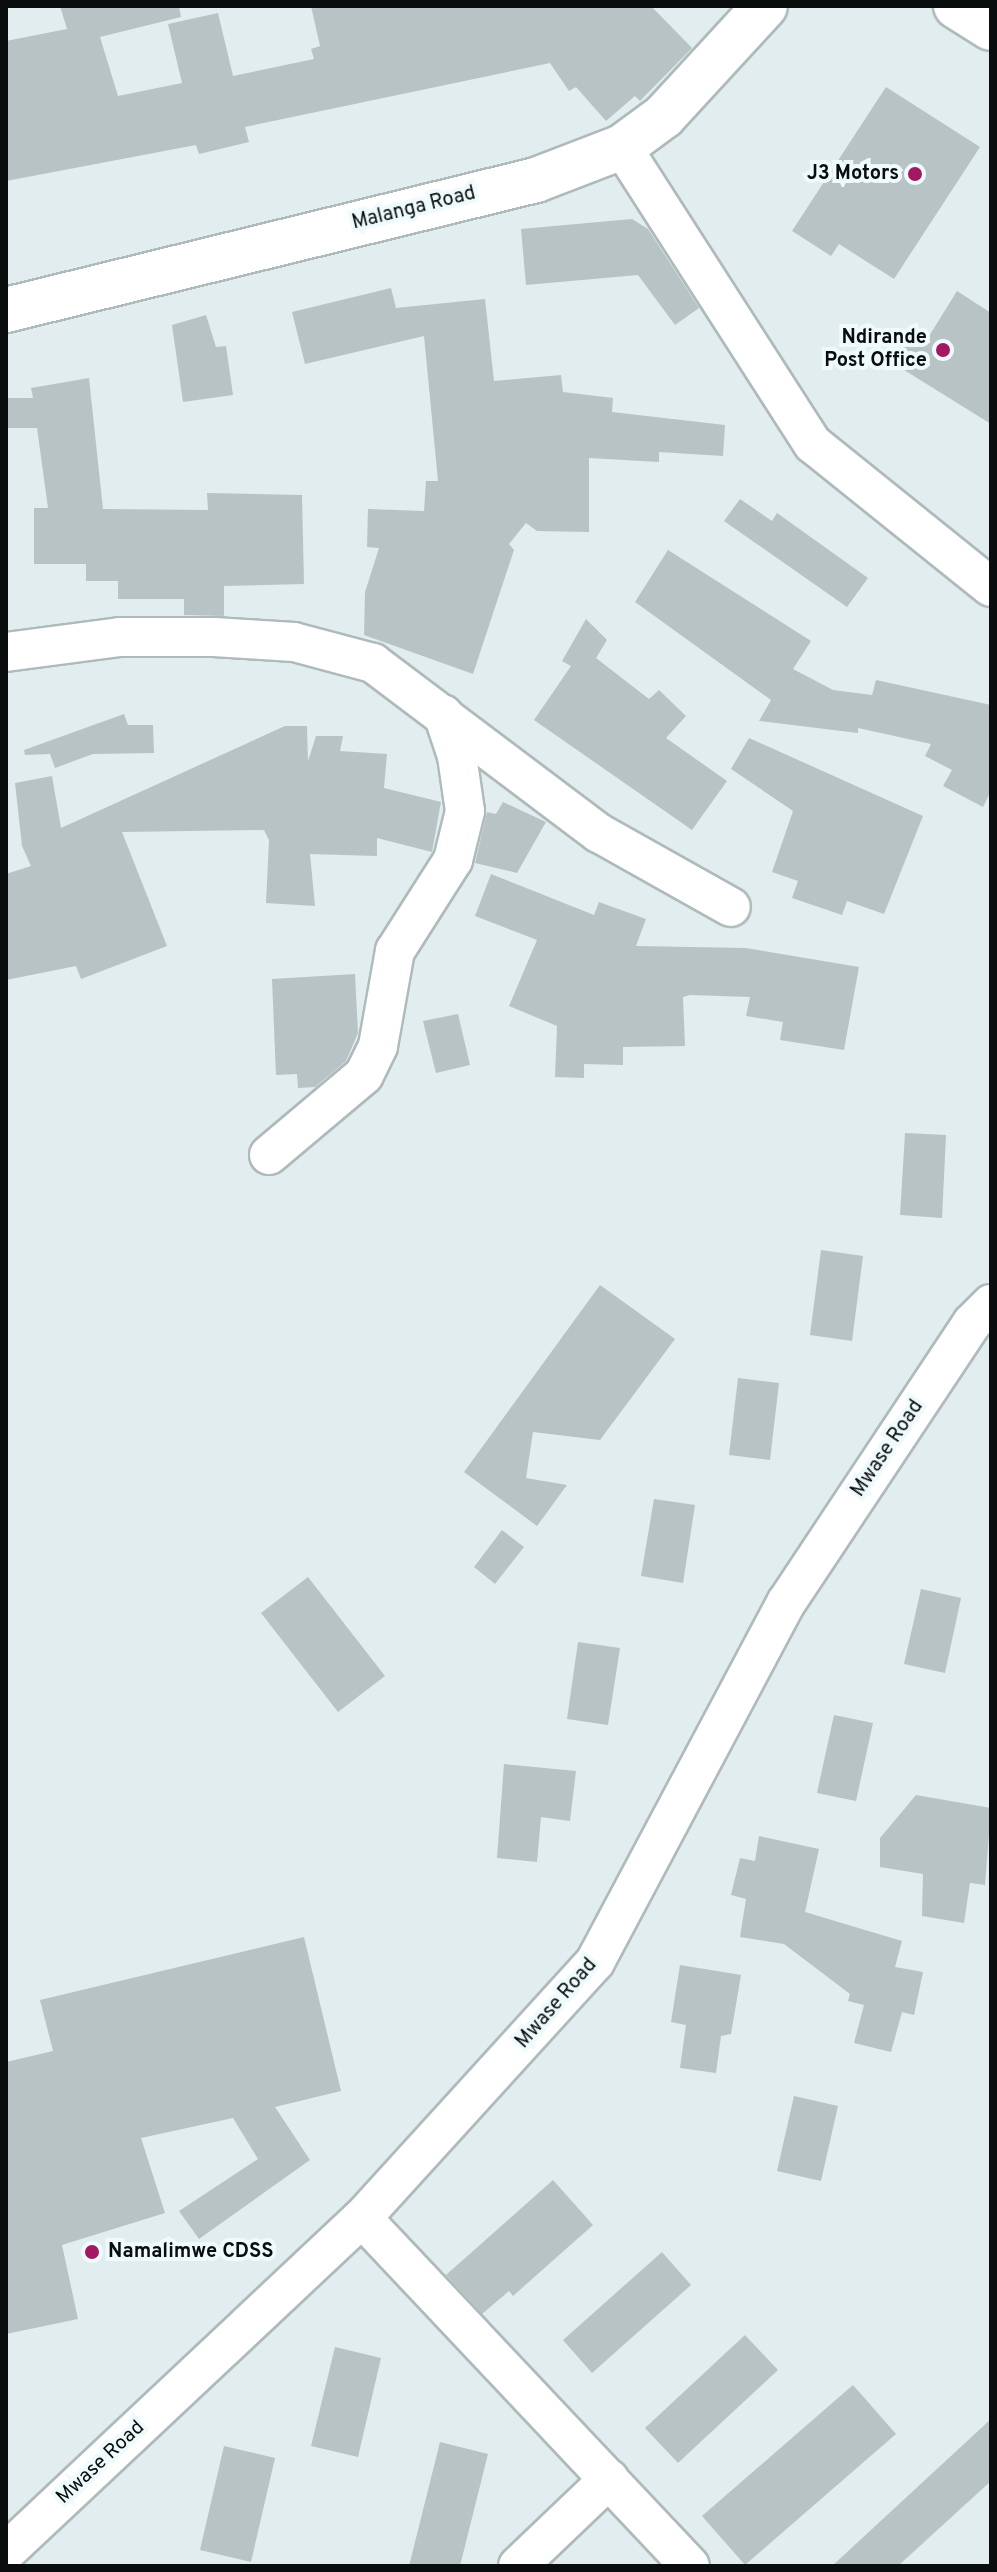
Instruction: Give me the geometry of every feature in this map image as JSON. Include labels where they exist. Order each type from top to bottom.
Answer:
[{"type":"street","name":"Malanga Road","points":[[7,306],[536,180],[622,147],[664,116],[765,6]]},
{"type":"street","points":[[956,6],[991,28]]},
{"type":"street","points":[[622,147],[813,444],[991,587]]},
{"type":"street","points":[[6,652],[120,637],[294,642],[373,663],[599,833],[731,907]]},
{"type":"street","points":[[269,1155],[364,1075],[378,1046],[395,951],[453,860],[465,811],[457,756],[443,714]]},
{"type":"street","name":"Mwase Road","points":[[6,2552],[362,2218],[595,1962],[786,1603],[972,1323],[991,1304]]},
{"type":"street","points":[[362,2218],[690,2566]]},
{"type":"street","points":[[518,2566],[609,2479]]},
{"type":"building","points":[[60,6],[179,6],[181,17],[100,37],[118,96],[182,83],[168,24],[218,13],[233,76],[314,59],[311,49],[320,46],[311,6],[651,6],[692,48],[640,101],[635,96],[606,121],[576,87],[569,91],[550,63],[245,127],[249,142],[199,154],[196,145],[6,181],[6,41],[67,29]]},
{"type":"building","points":[[886,87],[980,147],[894,279],[839,244],[831,256],[792,231]]},
{"type":"building","points":[[632,219],[648,229],[699,308],[675,325],[638,275],[526,285],[521,229]]},
{"type":"building","points":[[391,288],[396,308],[485,299],[494,381],[561,375],[563,392],[613,398],[612,412],[725,425],[723,456],[659,452],[659,462],[589,458],[589,532],[537,531],[526,523],[509,544],[514,550],[473,674],[364,635],[365,592],[379,548],[367,547],[368,509],[424,511],[426,481],[438,481],[424,336],[305,364],[292,312]]},
{"type":"building","name":"Ndirande Post Office","points":[[957,291],[991,313],[991,424],[888,360],[908,329],[926,341]]},
{"type":"building","points":[[206,315],[216,347],[226,346],[233,395],[183,402],[172,325]]},
{"type":"building","points":[[89,378],[103,509],[208,510],[207,493],[302,495],[304,584],[224,586],[224,616],[184,615],[184,599],[118,599],[118,581],[86,581],[86,564],[34,564],[34,508],[48,508],[37,428],[6,428],[6,398],[33,398],[31,388]]},
{"type":"building","points":[[740,499],[772,521],[777,513],[868,578],[847,607],[724,521]]},
{"type":"building","points":[[668,550],[811,641],[793,669],[833,690],[872,695],[876,680],[991,705],[991,791],[983,807],[943,786],[952,770],[925,756],[931,744],[858,728],[858,733],[759,721],[771,700],[635,602]]},
{"type":"building","points":[[586,619],[607,640],[596,658],[649,699],[659,690],[686,716],[666,738],[727,781],[692,830],[534,720],[571,666],[562,661]]},
{"type":"building","points":[[124,714],[128,725],[153,725],[154,753],[93,754],[55,768],[50,754],[25,755],[24,750]]},
{"type":"building","points":[[285,726],[307,726],[308,761],[316,736],[343,736],[340,751],[387,754],[384,788],[441,802],[432,852],[377,838],[377,856],[310,854],[315,906],[266,903],[269,840],[264,830],[122,832],[167,946],[81,979],[76,966],[6,980],[6,874],[31,866],[22,846],[15,783],[52,776],[61,828]]},
{"type":"building","points":[[749,738],[923,816],[884,914],[847,901],[842,915],[792,898],[798,881],[772,872],[793,811],[731,769]]},
{"type":"building","points":[[503,802],[546,822],[517,873],[475,863],[487,812],[496,814]]},
{"type":"building","points":[[491,874],[594,915],[599,902],[646,919],[636,946],[746,948],[859,967],[844,1050],[780,1040],[783,1022],[746,1016],[750,997],[690,995],[683,997],[685,1046],[623,1047],[623,1065],[584,1064],[584,1078],[555,1077],[557,1026],[509,1006],[537,940],[475,916]]},
{"type":"building","points":[[355,974],[358,1033],[346,1061],[315,1087],[298,1088],[297,1074],[276,1075],[272,979]]},
{"type":"building","points":[[458,1014],[470,1065],[436,1073],[423,1021]]},
{"type":"building","points":[[905,1133],[946,1135],[942,1218],[900,1215]]},
{"type":"building","points":[[821,1250],[863,1256],[852,1341],[810,1335]]},
{"type":"building","points":[[600,1285],[675,1339],[600,1440],[533,1432],[526,1478],[567,1485],[537,1526],[464,1472]]},
{"type":"building","points":[[738,1378],[779,1383],[770,1460],[729,1455]]},
{"type":"building","points":[[654,1499],[695,1505],[683,1583],[641,1576]]},
{"type":"building","points":[[502,1530],[524,1547],[495,1584],[474,1567]]},
{"type":"building","points":[[308,1577],[385,1676],[338,1712],[261,1613]]},
{"type":"building","points":[[921,1589],[961,1598],[945,1673],[904,1664]]},
{"type":"building","points":[[578,1642],[620,1648],[608,1725],[567,1719]]},
{"type":"building","points":[[834,1715],[873,1723],[856,1801],[817,1793]]},
{"type":"building","points":[[504,1764],[576,1771],[570,1821],[541,1817],[537,1862],[497,1858]]},
{"type":"building","points":[[916,1795],[991,1808],[985,1885],[970,1883],[964,1923],[922,1916],[923,1874],[880,1867],[880,1838]]},
{"type":"building","points":[[759,1836],[819,1849],[805,1912],[902,1941],[895,1967],[923,1972],[914,2015],[902,2012],[891,2052],[854,2043],[864,2005],[848,2001],[850,1994],[784,1944],[740,1937],[746,1899],[731,1895],[740,1858],[755,1861]]},
{"type":"building","points":[[304,1937],[341,2091],[275,2107],[310,2160],[199,2239],[179,2211],[258,2159],[233,2118],[141,2138],[165,2213],[62,2245],[78,2319],[6,2334],[6,2062],[53,2051],[40,2000]]},
{"type":"building","points":[[680,1965],[741,1975],[731,2034],[721,2036],[716,2073],[680,2068],[686,2025],[671,2022]]},
{"type":"building","points":[[794,2096],[838,2106],[821,2181],[777,2171]]},
{"type":"building","points":[[553,2180],[593,2225],[513,2296],[509,2291],[482,2314],[446,2275]]},
{"type":"building","points":[[662,2252],[691,2285],[592,2373],[563,2340]]},
{"type":"building","points":[[745,2335],[778,2370],[678,2463],[645,2428]]},
{"type":"building","points":[[335,2347],[381,2358],[358,2457],[311,2446]]},
{"type":"building","points":[[853,2385],[896,2434],[745,2565],[702,2516]]},
{"type":"building","points":[[991,2419],[991,2481],[898,2566],[832,2566]]},
{"type":"building","points":[[440,2442],[488,2454],[460,2566],[409,2566]]},
{"type":"building","points":[[224,2446],[275,2458],[251,2562],[200,2550]]},
{"type":"place","name":"J3 Motors","points":[[915,174]]},
{"type":"place","name":"Ndirande Post Office","points":[[943,350]]},
{"type":"place","name":"Namalimwe CDSS","points":[[92,2252]]}]
